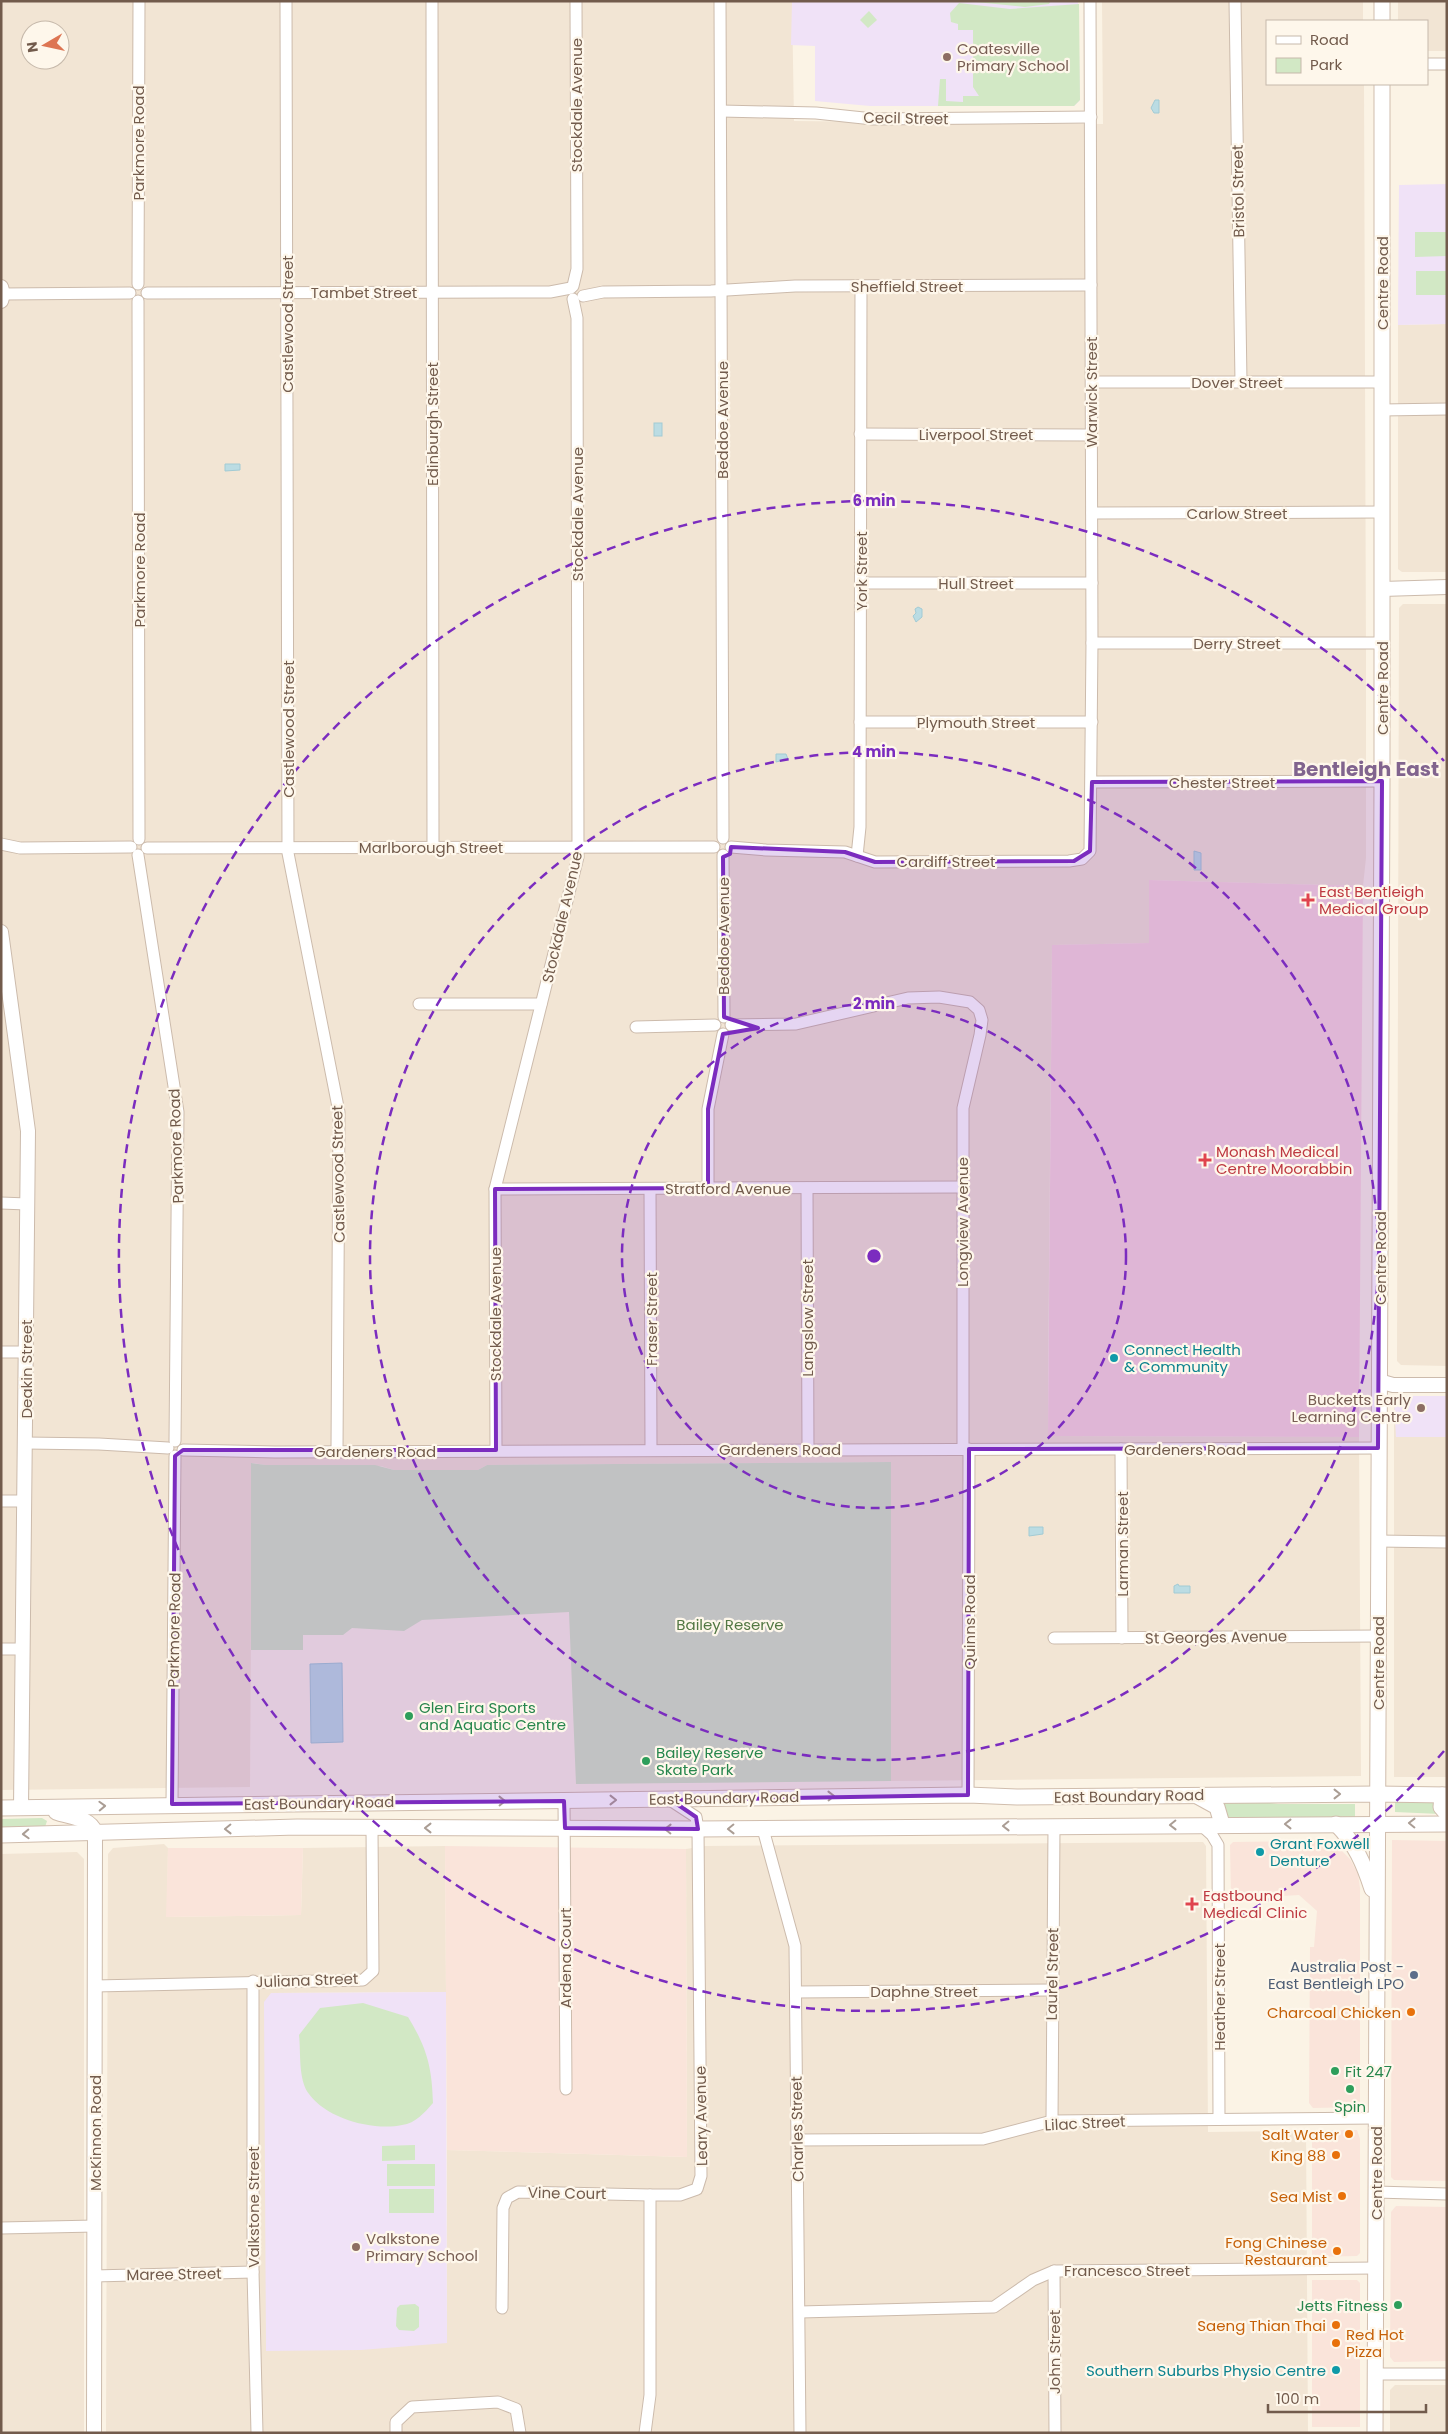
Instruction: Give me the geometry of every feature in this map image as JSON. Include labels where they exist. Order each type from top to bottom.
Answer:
[{"type":"main road","points":[[1382,1],[1382,20]]},
{"type":"main road","name":"Centre Road","points":[[1375,2433],[1382,781],[1382,85]]},
{"type":"main road","name":"East Boundary Road","points":[[1,1808],[172,1804],[670,1800],[968,1795],[1017,1797],[1444,1795]]},
{"type":"main road","points":[[1194,1795],[1214,1804],[1219,1810],[1222,1824]]},
{"type":"main road","points":[[1444,1795],[1441,1807],[1447,1814]]},
{"type":"main road","points":[[46,1807],[83,1820],[95,1832]]},
{"type":"main road","points":[[46,1807],[51,1833]]},
{"type":"main road","name":"East Boundary Road","points":[[1,1835],[277,1828],[698,1830],[1200,1824],[1447,1824]]},
{"type":"main road","points":[[1336,1824],[1347,1834],[1363,1861],[1376,1903]]},
{"type":"street","name":"Parkmore Road","points":[[139,1],[136,293],[139,848],[178,1112],[172,1804]]},
{"type":"street","name":"Castlewood Street","points":[[286,1],[288,847],[290,866],[339,1112],[337,1451]]},
{"type":"street","name":"Edinburgh Street","points":[[432,1],[433,847]]},
{"type":"street","name":"Stockdale Avenue","points":[[496,1450],[495,1189],[574,874],[578,846],[576,1]]},
{"type":"street","name":"Beddoe Avenue","points":[[720,1],[727,842]]},
{"type":"street","name":"Warwick Street","points":[[1090,1],[1092,782]]},
{"type":"street","name":"Bristol Street","points":[[1235,1],[1241,381]]},
{"type":"street","points":[[1428,64],[1447,64]]},
{"type":"street","name":"Cecil Street","points":[[721,111],[816,113],[873,119],[1091,117]]},
{"type":"street","name":"Sheffield Street","points":[[722,290],[795,286],[1091,286]]},
{"type":"street","name":"York Street","points":[[857,856],[860,827],[861,286]]},
{"type":"street","name":"Tambet Street","points":[[136,293],[146,288],[148,293],[722,290]]},
{"type":"street","points":[[2,294],[136,293]]},
{"type":"street","name":"Dover Street","points":[[1092,382],[1382,382]]},
{"type":"street","points":[[1382,410],[1447,410]]},
{"type":"street","name":"Liverpool Street","points":[[860,434],[1091,435]]},
{"type":"street","name":"Carlow Street","points":[[1092,513],[1382,512]]},
{"type":"street","name":"Hull Street","points":[[861,583],[1092,583]]},
{"type":"street","points":[[1382,589],[1447,586]]},
{"type":"street","name":"Derry Street","points":[[1092,643],[1382,643]]},
{"type":"street","name":"Plymouth Street","points":[[860,722],[1092,722]]},
{"type":"street","name":"Chester Street","points":[[1092,782],[1382,781]]},
{"type":"street","name":"Cardiff Street","points":[[727,842],[766,850],[845,852],[875,862],[1079,860],[1088,855],[1091,846],[1092,782]]},
{"type":"street","points":[[719,851],[718,840],[727,842]]},
{"type":"street","name":"Marlborough Street","points":[[1,844],[20,848],[578,846],[719,851]]},
{"type":"street","name":"Marlborough Street","points":[[1,852],[20,848]]},
{"type":"street","name":"Beddoe Avenue","points":[[719,851],[728,1021]]},
{"type":"street","name":"Deakin Street","points":[[1,932],[27,1122],[21,1808]]},
{"type":"street","name":"Longview Avenue","points":[[728,1021],[796,1024],[908,998],[939,997],[970,1002],[979,1010],[982,1020],[963,1108],[962,1187],[966,1449]]},
{"type":"street","points":[[419,1004],[541,1004]]},
{"type":"street","points":[[636,1027],[719,1030],[728,1032],[728,1021]]},
{"type":"street","points":[[708,1188],[708,1110],[719,1030]]},
{"type":"street","name":"Stratford Avenue","points":[[495,1189],[962,1187]]},
{"type":"street","name":"Langslow Street","points":[[807,1188],[808,1449]]},
{"type":"street","name":"Fraser Street","points":[[650,1189],[652,1449]]},
{"type":"street","points":[[1,1203],[27,1204]]},
{"type":"street","points":[[1,1352],[26,1352]]},
{"type":"street","points":[[1379,1381],[1394,1378],[1447,1378]]},
{"type":"street","points":[[1379,1381],[1393,1385],[1447,1385]]},
{"type":"street","name":"Gardeners Road","points":[[25,1443],[99,1444],[175,1449],[337,1451],[1378,1448]]},
{"type":"street","name":"Quinns Road","points":[[966,1449],[968,1795]]},
{"type":"street","name":"Larman Street","points":[[1121,1449],[1122,1638]]},
{"type":"street","points":[[1,1501],[24,1501]]},
{"type":"street","points":[[1378,1541],[1447,1542]]},
{"type":"street","name":"St Georges Avenue","points":[[1054,1638],[1378,1636]]},
{"type":"street","points":[[1,1649],[22,1649]]},
{"type":"street","name":"Ardena Court","points":[[564,1800],[566,2089]]},
{"type":"street","points":[[670,1800],[696,1817],[698,1830]]},
{"type":"street","points":[[1200,1824],[1212,1835],[1218,1845]]},
{"type":"street","name":"Heather Street","points":[[1219,2119],[1218,1845],[1221,1839],[1222,1824]]},
{"type":"street","name":"Laurel Street","points":[[1052,2121],[1054,1826]]},
{"type":"street","name":"Juliana Street","points":[[95,1986],[363,1980],[373,1971],[372,1828]]},
{"type":"street","name":"Charles Street","points":[[763,1829],[795,1946],[800,2433]]},
{"type":"street","name":"Leary Avenue","points":[[650,2194],[680,2195],[697,2189],[702,2176],[698,1830]]},
{"type":"street","name":"McKinnon Road","points":[[94,2433],[95,1832]]},
{"type":"street","name":"Valkstone Street","points":[[253,1981],[253,2272],[257,2433]]},
{"type":"street","name":"Daphne Street","points":[[796,1992],[1052,1990]]},
{"type":"street","name":"Lilac Street","points":[[797,2140],[983,2139],[1052,2121],[1376,2118]]},
{"type":"street","name":"Vine Court","points":[[502,2308],[503,2208],[507,2198],[518,2192],[650,2194]]},
{"type":"street","points":[[1376,2192],[1447,2194]]},
{"type":"street","points":[[645,2433],[650,2396],[650,2194]]},
{"type":"street","points":[[1,2228],[94,2226]]},
{"type":"street","name":"Francesco Street","points":[[800,2312],[994,2308],[1033,2280],[1054,2271],[1376,2268]]},
{"type":"street","name":"John Street","points":[[1054,2271],[1055,2433]]},
{"type":"street","name":"Maree Street","points":[[94,2276],[253,2272]]},
{"type":"street","points":[[1375,2374],[1447,2374]]},
{"type":"street","points":[[396,2433],[396,2422],[412,2407],[498,2402],[516,2409],[520,2433]]},
{"type":"highlighted area","points":[[1382,781],[1378,1448],[969,1449],[968,1795],[671,1800],[696,1817],[698,1829],[565,1828],[564,1801],[172,1804],[175,1456],[183,1450],[496,1450],[495,1189],[708,1188],[708,1109],[723,1034],[758,1028],[724,1017],[723,857],[730,854],[731,847],[845,852],[875,862],[1074,861],[1090,851],[1092,782]]},
{"type":"shaded area","points":[[1,1],[792,1],[794,121],[1103,124],[1102,1],[1363,1],[1363,20],[1266,20],[1266,85],[1364,85],[1366,858],[1363,886],[1149,880],[1149,943],[1052,945],[1048,1375],[1048,1436],[1359,1437],[1361,1776],[891,1781],[890,1462],[487,1465],[478,1470],[394,1470],[381,1466],[266,1465],[252,1463],[250,1787],[1,1790]]},
{"type":"shaded area","name":"Coatesville Primary School","points":[[792,1],[1078,1],[1080,100],[1074,106],[870,106],[815,101],[815,46],[791,45]]},
{"type":"shaded area","points":[[1398,1],[1447,1],[1447,51],[1428,51],[1428,20],[1398,20]]},
{"type":"shaded area","points":[[1447,184],[1447,324],[1398,325],[1399,185]]},
{"type":"shaded area","points":[[1447,324],[1447,572],[1402,572],[1398,569],[1398,325]]},
{"type":"shaded area","points":[[1403,604],[1447,604],[1447,1366],[1401,1365],[1397,1361],[1399,608]]},
{"type":"shaded area","name":"Monash Medical Centre Moorabbin","points":[[1149,880],[1363,886],[1359,1437],[1048,1436],[1052,945],[1149,943]]},
{"type":"shaded area","points":[[1398,1396],[1447,1396],[1447,1777],[1394,1777],[1394,1399]]},
{"type":"shaded area","points":[[1398,1396],[1447,1396],[1447,1437],[1396,1437],[1394,1399]]},
{"type":"shaded area","points":[[1392,1840],[1447,1841],[1447,2181],[1394,2180],[1391,2177]]},
{"type":"shaded area","points":[[1203,1842],[1206,1846],[1208,2132],[1306,2131],[1308,2433],[106,2433],[108,1854],[113,1848],[164,1844],[168,1848],[167,1917],[301,1915],[303,1848],[445,1846],[446,1992],[271,1993],[447,2343],[447,2150],[687,2157],[686,1849],[705,1846]]},
{"type":"shaded area","points":[[1233,1842],[1326,1842],[1338,1847],[1350,1859],[1358,1874],[1360,1888],[1360,2107],[1313,2108],[1309,2103],[1310,1947],[1314,1947],[1317,1911],[1299,1895],[1234,1899],[1231,1896],[1230,1845]]},
{"type":"shaded area","points":[[445,1846],[686,1849],[687,2157],[447,2150]]},
{"type":"shaded area","points":[[168,1848],[303,1848],[301,1915],[166,1917]]},
{"type":"shaded area","points":[[77,1852],[84,1859],[84,2433],[1,2433],[1,1854]]},
{"type":"shaded area","name":"Valkstone Primary School","points":[[446,1992],[447,2343],[361,2350],[266,2351],[264,2002],[271,1993]]},
{"type":"shaded area","points":[[1312,2130],[1357,2130],[1360,2139],[1360,2253],[1357,2256],[1312,2257]]},
{"type":"shaded area","points":[[1396,2206],[1447,2207],[1447,2361],[1394,2362],[1390,2357],[1391,2212]]},
{"type":"shaded area","points":[[1312,2280],[1357,2280],[1360,2283],[1360,2427],[1312,2427]]},
{"type":"shaded area","points":[[1395,2385],[1447,2385],[1447,2433],[1390,2433],[1390,2390]]},
{"type":"green space","points":[[966,1],[1051,1],[1049,4],[1025,7]]},
{"type":"green space","points":[[959,3],[1010,9],[1079,4],[1080,100],[1074,106],[938,106],[940,79],[946,79],[946,101],[963,102],[963,96],[979,96],[973,87],[973,30],[958,30],[958,24],[951,22],[950,13]]},
{"type":"green space","points":[[869,11],[877,20],[868,28],[860,20]]},
{"type":"green space","points":[[1415,232],[1447,232],[1447,256],[1415,257]]},
{"type":"green space","points":[[1416,271],[1447,271],[1447,295],[1416,295]]},
{"type":"green space","name":"Bailey Reserve","points":[[891,1462],[891,1781],[576,1784],[569,1612],[422,1620],[404,1631],[352,1628],[343,1635],[303,1635],[303,1650],[251,1650],[251,1463],[266,1465],[375,1465],[394,1470],[478,1470],[487,1465]]},
{"type":"green space","points":[[1243,1800],[1278,1804],[1355,1804],[1355,1818],[1228,1819],[1221,1802]]},
{"type":"green space","points":[[1395,1800],[1433,1800],[1440,1814],[1395,1812]]},
{"type":"green space","points":[[42,1818],[47,1821],[45,1827],[1,1830],[1,1819]]},
{"type":"green space","points":[[363,2003],[408,2017],[424,2048],[430,2068],[433,2103],[419,2117],[407,2124],[378,2126],[351,2121],[327,2110],[317,2103],[305,2088],[299,2035],[320,2008]]},
{"type":"green space","points":[[415,2145],[415,2160],[382,2161],[382,2146]]},
{"type":"green space","points":[[387,2164],[435,2164],[435,2186],[387,2186]]},
{"type":"green space","points":[[389,2189],[434,2189],[434,2213],[389,2213]]},
{"type":"green space","points":[[415,2304],[419,2307],[419,2327],[414,2331],[399,2330],[396,2326],[397,2308],[400,2305]]},
{"type":"water","points":[[1155,100],[1159,100],[1159,113],[1154,113],[1151,108]]},
{"type":"water","points":[[654,423],[662,423],[662,436],[654,436]]},
{"type":"water","points":[[225,464],[240,464],[240,470],[225,471]]},
{"type":"water","points":[[918,607],[922,609],[922,617],[916,622],[913,616],[916,613],[915,609]]},
{"type":"water","points":[[776,754],[786,754],[788,759],[776,762]]},
{"type":"water","points":[[1194,851],[1201,853],[1201,870],[1194,870]]},
{"type":"water","points":[[1029,1527],[1043,1527],[1043,1534],[1029,1536]]},
{"type":"water","points":[[1178,1584],[1179,1586],[1190,1586],[1190,1593],[1174,1593],[1174,1586]]},
{"type":"water","points":[[342,1663],[343,1742],[311,1743],[310,1664]]},
{"type":"place","name":"Coatesville Primary School","points":[[947,57]]},
{"type":"place","name":"East Bentleigh Medical Group","points":[[1308,900]]},
{"type":"place","name":"Monash Medical Centre Moorabbin","points":[[1205,1160]]},
{"type":"place","name":"Connect Health & Community","points":[[1114,1358]]},
{"type":"place","name":"Bucketts Early Learning Centre","points":[[1421,1408]]},
{"type":"place","name":"Glen Eira Sports and Aquatic Centre","points":[[409,1716]]},
{"type":"place","name":"Bailey Reserve Skate Park","points":[[646,1761]]},
{"type":"place","name":"Grant Foxwell Denture","points":[[1260,1852]]},
{"type":"place","name":"Eastbound Medical Clinic","points":[[1192,1904]]},
{"type":"place","name":"Australia Post - East Bentleigh LPO","points":[[1414,1975]]},
{"type":"place","name":"Charcoal Chicken","points":[[1411,2012]]},
{"type":"place","name":"Fit 247","points":[[1335,2071]]},
{"type":"place","name":"Spin","points":[[1350,2089]]},
{"type":"place","name":"Salt Water","points":[[1349,2134]]},
{"type":"place","name":"King 88","points":[[1336,2155]]},
{"type":"place","name":"Sea Mist","points":[[1342,2196]]},
{"type":"place","name":"Valkstone Primary School","points":[[356,2247]]},
{"type":"place","name":"Fong Chinese Restaurant","points":[[1337,2251]]},
{"type":"place","name":"Jetts Fitness","points":[[1398,2305]]},
{"type":"place","name":"Saeng Thian Thai","points":[[1336,2325]]},
{"type":"place","name":"Red Hot Pizza","points":[[1336,2343]]},
{"type":"place","name":"Southern Suburbs Physio Centre","points":[[1336,2370]]},
{"type":"district","name":"Bentleigh East","points":[[1366,769]]}]
